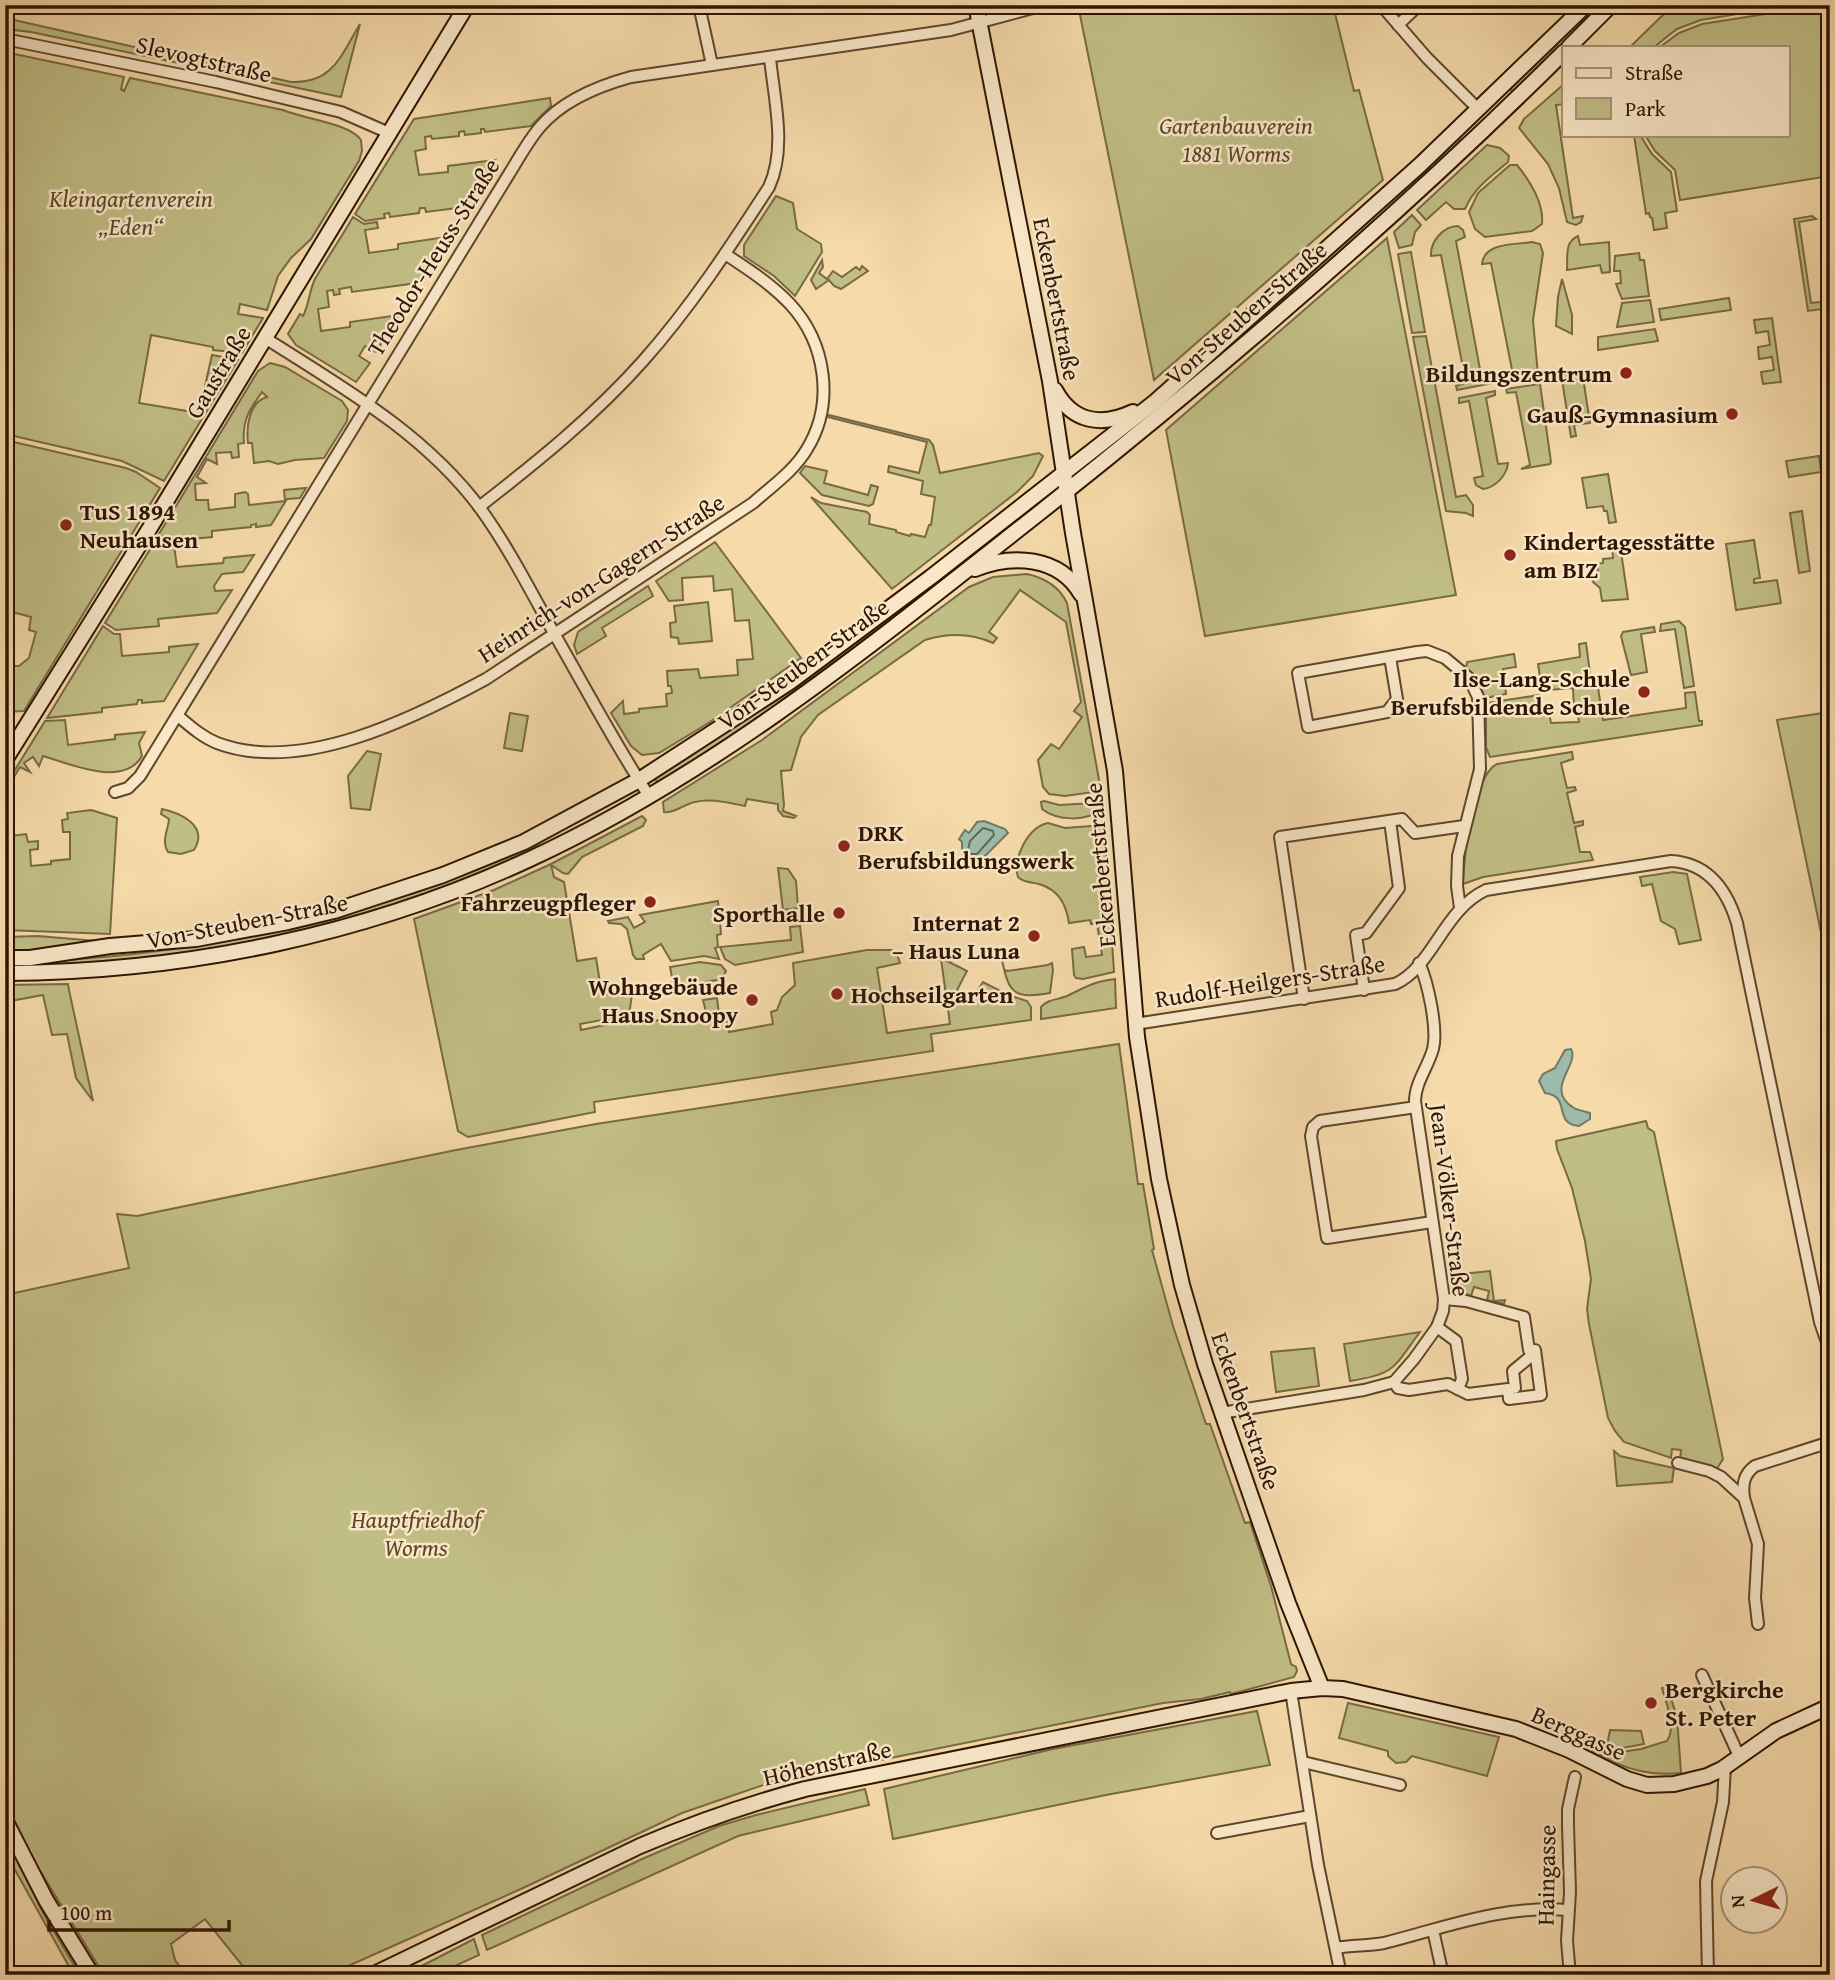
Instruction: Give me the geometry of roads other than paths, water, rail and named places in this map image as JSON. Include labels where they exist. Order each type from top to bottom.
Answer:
[{"type":"street","name":"Gaustraße","points":[[5,760],[142,542],[467,5]]},
{"type":"street","points":[[699,5],[712,65]]},
{"type":"street","name":"Eckenbertstraße","points":[[976,5],[1050,381],[1066,492],[1117,783],[1135,1024],[1150,1136],[1173,1247],[1193,1325],[1288,1603],[1322,1688]]},
{"type":"street","points":[[980,22],[1044,5]]},
{"type":"street","points":[[1381,5],[1493,123]]},
{"type":"street","points":[[1398,25],[1419,5]]},
{"type":"street","name":"Von-Steuben-Straße","points":[[5,958],[30,958],[110,946],[196,939],[334,911],[443,875],[524,842],[639,780],[790,682],[931,577],[1156,401],[1479,110],[1586,5]]},
{"type":"street","points":[[1570,46],[1611,5]]},
{"type":"street","name":"Theodor-Heuss-Straße","points":[[116,792],[128,788],[138,778],[178,716],[503,183],[546,121],[574,100],[612,82],[951,30],[980,22]]},
{"type":"street","name":"Slevogtstraße","points":[[5,39],[216,82],[341,112],[389,133]]},
{"type":"street","name":"Von-Steuben-Straße","points":[[5,972],[55,972],[144,965],[264,946],[340,929],[407,908],[502,872],[649,796],[785,708],[900,623],[1245,347],[1493,123],[1562,54]]},
{"type":"street","points":[[479,507],[539,460],[592,413],[642,362],[688,306],[769,187],[777,166],[778,137],[770,58]]},
{"type":"street","name":"Heinrich-von-Gagern-Straße","points":[[178,716],[209,739],[235,748],[278,752],[317,747],[376,730],[443,702],[498,671],[753,503],[791,469],[812,439],[822,411],[824,385],[819,355],[809,331],[789,303],[767,283],[725,254]]},
{"type":"street","points":[[265,338],[368,403],[431,454],[479,507],[510,553],[649,796]]},
{"type":"street","points":[[1050,381],[1068,407],[1097,421],[1120,418],[1156,401]]},
{"type":"street","points":[[962,574],[1003,561],[1044,563],[1067,576],[1085,601]]},
{"type":"street","points":[[1390,657],[1397,699],[1387,712],[1308,727],[1298,673],[1390,657],[1427,651],[1445,657],[1464,673],[1476,689],[1480,712],[1480,769],[1458,856],[1457,886],[1460,908]]},
{"type":"street","points":[[1304,999],[1280,838],[1402,819],[1415,833],[1464,826]]},
{"type":"street","points":[[1364,990],[1356,935],[1366,933],[1399,887],[1390,821]]},
{"type":"street","name":"Rudolf-Heilgers-Straße","points":[[1135,1024],[1364,990],[1401,981],[1419,963],[1460,908],[1486,890],[1671,861],[1697,866],[1727,895],[1737,923],[1820,1322],[1830,1351]]},
{"type":"street","name":"Jean-Völker-Straße","points":[[1394,1382],[1417,1356],[1437,1327],[1444,1299],[1416,1107],[1417,1089],[1434,1041],[1426,983],[1419,963]]},
{"type":"street","points":[[1416,1107],[1320,1121],[1313,1127],[1311,1136],[1327,1238],[1432,1222]]},
{"type":"street","points":[[1444,1299],[1466,1301],[1523,1316],[1530,1353]]},
{"type":"street","points":[[1437,1327],[1457,1341],[1462,1379],[1458,1389]]},
{"type":"street","points":[[1535,1350],[1541,1395],[1509,1399],[1513,1371],[1530,1353],[1535,1350]]},
{"type":"street","points":[[1221,1413],[1364,1390],[1394,1382],[1398,1388],[1409,1390],[1448,1384],[1468,1394],[1512,1388]]},
{"type":"street","points":[[1758,1624],[1755,1598],[1758,1544],[1744,1497],[1743,1482],[1755,1466],[1830,1442]]},
{"type":"street","points":[[1678,1463],[1721,1477],[1744,1497]]},
{"type":"street","points":[[1702,1675],[1739,1756]]},
{"type":"street","name":"Höhenstraße","points":[[372,1975],[640,1846],[684,1827],[767,1800],[819,1787],[1290,1691],[1322,1688]]},
{"type":"street","name":"Berggasse","points":[[1322,1688],[1355,1691],[1516,1729],[1543,1738],[1610,1772],[1639,1783],[1661,1785],[1691,1782],[1725,1766],[1766,1737],[1798,1719],[1830,1706]]},
{"type":"street","points":[[1290,1691],[1310,1815],[1341,1975]]},
{"type":"street","points":[[1303,1762],[1401,1785]]},
{"type":"street","points":[[1708,1975],[1706,1881],[1723,1802],[1725,1766]]},
{"type":"street","name":"Haingasse","points":[[1570,1975],[1567,1941],[1568,1809],[1575,1777]]},
{"type":"street","points":[[1217,1833],[1310,1815]]},
{"type":"street","points":[[5,1820],[46,1900],[92,1975]]},
{"type":"street","points":[[1336,1948],[1354,1944],[1380,1944],[1512,1910],[1568,1910]]},
{"type":"street","points":[[1433,1930],[1443,1975]]},
{"type":"water","points":[[984,821],[1005,829],[1008,833],[981,860],[970,862],[962,854],[962,842],[959,839],[965,830],[969,833],[977,822]]},
{"type":"water","points":[[1571,1049],[1571,1062],[1564,1077],[1562,1093],[1565,1101],[1574,1108],[1590,1113],[1590,1119],[1579,1126],[1566,1120],[1558,1099],[1545,1093],[1539,1081],[1543,1074],[1555,1068],[1565,1050]]},
{"type":"place","name":"Bildungszentrum","points":[[1626,373]]},
{"type":"place","name":"Gauß-Gymnasium","points":[[1732,414]]},
{"type":"place","name":"TuS 1894 Neuhausen","points":[[66,525]]},
{"type":"place","name":"Kindertagesstätte am BIZ","points":[[1510,555]]},
{"type":"place","name":"Ilse-Lang-Schule Berufsbildende Schule","points":[[1644,692]]},
{"type":"place","name":"DRK Berufsbildungswerk","points":[[844,846]]},
{"type":"place","name":"Fahrzeugpfleger","points":[[650,902]]},
{"type":"place","name":"Sporthalle","points":[[839,913]]},
{"type":"place","name":"Internat 2 – Haus Luna","points":[[1034,936]]},
{"type":"place","name":"Hochseilgarten","points":[[837,994]]},
{"type":"place","name":"Wohngebäude Haus Snoopy","points":[[752,1000]]},
{"type":"place","name":"Bergkirche St. Peter","points":[[1651,1703]]},
{"type":"park label","name":"Gartenbauverein 1881 Worms","points":[[1236,139]]},
{"type":"park label","name":"Kleingartenverein „Eden“","points":[[131,212]]},
{"type":"park label","name":"Hauptfriedhof Worms","points":[[416,1533]]}]
